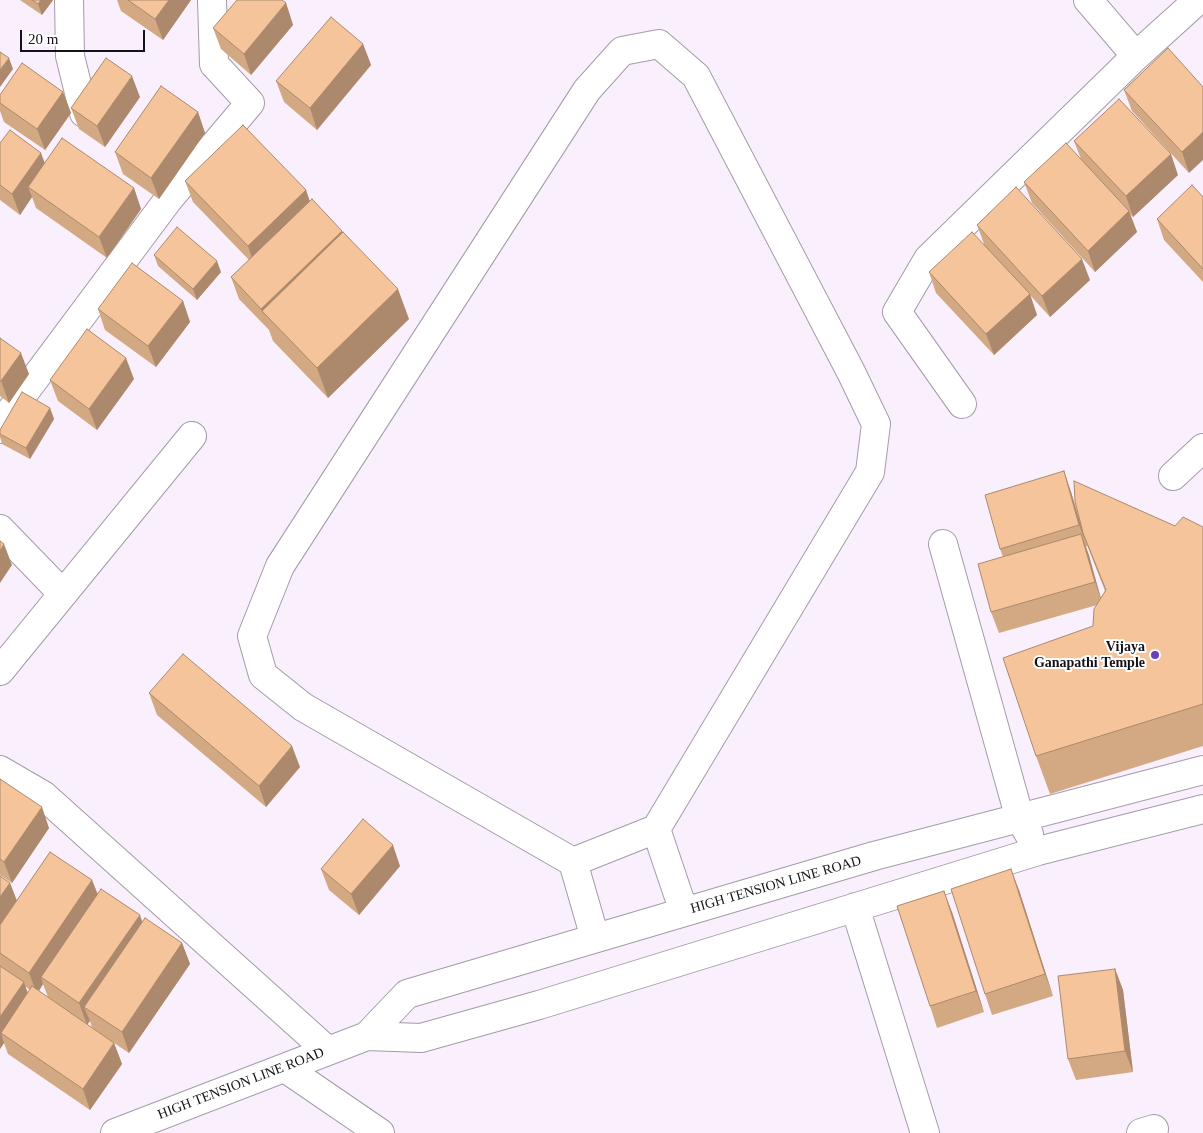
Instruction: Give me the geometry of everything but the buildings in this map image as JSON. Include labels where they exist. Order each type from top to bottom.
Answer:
[{"type":"street","points":[[69,0],[70,56],[84,114]]},
{"type":"street","points":[[2,419],[168,200],[250,103],[214,64],[212,0]]},
{"type":"street","points":[[1088,0],[1136,56]]},
{"type":"street","points":[[962,404],[897,312],[928,259],[1136,56],[1198,0]]},
{"type":"street","points":[[573,862],[656,829],[870,472],[876,424],[851,372],[696,76],[659,44],[622,51],[586,90],[280,566],[252,636],[263,675],[303,707],[573,862],[595,938]]},
{"type":"street","points":[[0,671],[192,436]]},
{"type":"street","points":[[1173,476],[1203,448]]},
{"type":"street","points":[[0,529],[63,594]]},
{"type":"street","points":[[943,544],[1020,819],[1038,851]]},
{"type":"street","points":[[0,770],[42,795],[328,1051]]},
{"type":"street","name":"HIGH TENSION LINE ROAD","points":[[367,1036],[407,994],[874,856],[1203,770]]},
{"type":"street","name":"HIGH TENSION LINE ROAD","points":[[116,1133],[367,1036],[421,1038],[539,1005],[1038,851],[1203,809]]},
{"type":"street","points":[[656,829],[684,912]]},
{"type":"street","points":[[855,907],[925,1133]]},
{"type":"street","points":[[285,1068],[380,1133]]},
{"type":"place","name":"Vijaya Ganapathi Temple","points":[[1155,655]]}]
